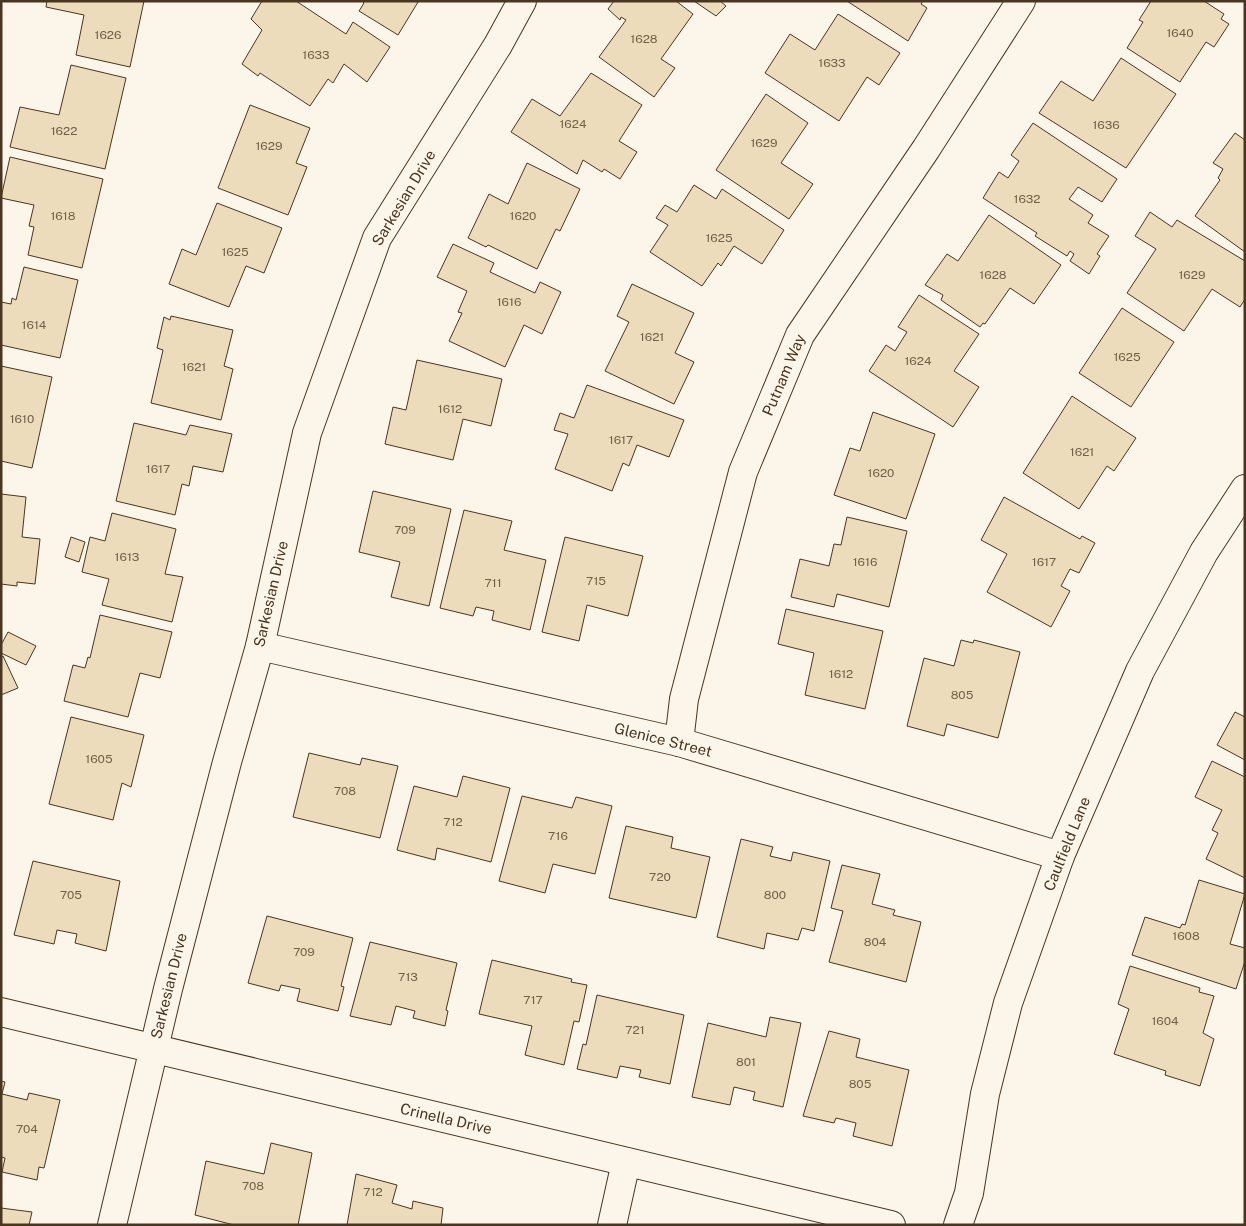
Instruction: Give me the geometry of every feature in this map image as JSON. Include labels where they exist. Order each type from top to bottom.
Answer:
[{"type":"street","name":"Sarkesian Drive","points":[[112,1225],[154,1048],[226,762],[260,646],[307,433],[377,238],[498,45],[522,1]]},
{"type":"street","name":"Putnam Way","points":[[679,742],[684,699],[743,472],[800,335],[926,149],[1021,1]]},
{"type":"street","name":"Caulfield Lane","points":[[958,1225],[969,1193],[985,1094],[1008,1003],[1060,856],[1140,671],[1204,552],[1245,489]]},
{"type":"street","name":"Glenice Street","points":[[260,646],[679,742],[1060,856]]},
{"type":"street","name":"Crinella Drive","points":[[1,1012],[892,1225]]},
{"type":"street","points":[[612,1225],[626,1162]]},
{"type":"building","points":[[47,1],[144,1],[130,67],[76,55],[84,15],[46,7]]},
{"type":"building","points":[[262,1],[296,1],[346,34],[353,22],[390,47],[367,82],[344,64],[333,83],[328,79],[310,106],[260,73],[258,76],[242,64],[262,30],[251,19]]},
{"type":"building","points":[[362,1],[418,2],[398,35],[359,11],[364,3]]},
{"type":"building","points":[[614,1],[676,1],[693,14],[661,59],[675,68],[654,97],[599,57],[626,20],[621,17],[620,20],[608,9]]},
{"type":"building","points":[[694,1],[720,1],[726,6],[716,16]]},
{"type":"building","points":[[847,1],[923,1],[921,4],[927,8],[908,41]]},
{"type":"building","points":[[1151,1],[1204,1],[1224,14],[1221,19],[1229,24],[1214,47],[1206,42],[1180,82],[1127,48],[1143,22],[1139,20]]},
{"type":"building","points":[[838,14],[900,53],[879,85],[867,77],[839,121],[765,73],[790,34],[815,50]]},
{"type":"building","points":[[1121,58],[1176,94],[1126,168],[1039,113],[1061,81],[1093,101]]},
{"type":"building","points":[[71,65],[126,78],[105,169],[10,147],[20,107],[59,115]]},
{"type":"building","points":[[591,73],[642,105],[619,141],[637,152],[620,179],[604,169],[602,172],[583,160],[577,174],[511,132],[532,99],[560,116]]},
{"type":"building","points":[[766,94],[808,123],[781,163],[813,184],[789,219],[716,170]]},
{"type":"building","points":[[250,105],[310,128],[296,163],[307,167],[288,215],[218,188]]},
{"type":"building","points":[[1033,123],[1117,179],[1102,202],[1078,187],[1069,199],[1093,215],[1088,223],[1109,236],[1097,254],[1100,256],[1089,274],[1070,261],[1074,254],[1070,251],[1067,256],[1035,236],[1037,233],[983,198],[999,172],[1008,178],[1019,161],[1011,155]]},
{"type":"building","points":[[1235,133],[1245,140],[1245,252],[1195,216],[1220,180],[1218,178],[1223,169],[1213,163]]},
{"type":"building","points":[[10,157],[103,179],[82,268],[28,255],[34,227],[29,226],[34,205],[1,198]]},
{"type":"building","points":[[527,163],[580,189],[560,231],[556,229],[537,269],[488,245],[486,247],[468,238],[489,194],[508,204]]},
{"type":"building","points":[[694,185],[716,199],[722,189],[784,230],[762,264],[734,246],[721,266],[718,263],[702,286],[650,252],[668,225],[656,218],[665,205],[677,212]]},
{"type":"building","points":[[217,203],[282,228],[264,273],[246,266],[229,307],[169,284],[182,249],[196,255]]},
{"type":"building","points":[[1150,212],[1172,227],[1177,220],[1245,261],[1245,299],[1240,307],[1212,289],[1184,331],[1127,293],[1156,249],[1135,236]]},
{"type":"building","points":[[989,215],[1061,265],[1034,304],[1010,288],[985,324],[983,323],[980,327],[941,300],[943,295],[925,285],[947,254],[958,261]]},
{"type":"building","points":[[453,244],[494,263],[490,272],[535,293],[540,282],[561,292],[542,334],[524,325],[505,367],[449,341],[462,313],[458,312],[467,291],[437,277]]},
{"type":"building","points":[[24,267],[78,280],[60,358],[1,345],[1,302],[11,304],[12,298],[16,300]]},
{"type":"building","points":[[632,284],[694,313],[675,353],[694,362],[674,404],[605,371],[629,322],[617,316]]},
{"type":"building","points":[[919,295],[979,334],[954,371],[979,387],[953,427],[869,371],[886,345],[895,351],[907,332],[898,327]]},
{"type":"building","points":[[1122,308],[1174,342],[1131,407],[1079,373]]},
{"type":"building","points":[[171,316],[233,330],[224,366],[233,369],[221,420],[151,403],[163,350],[157,348],[164,317],[170,320]]},
{"type":"building","points":[[417,360],[502,379],[491,426],[463,419],[453,460],[385,444],[393,407],[406,410]]},
{"type":"building","points":[[1,366],[52,377],[32,468],[1,461]]},
{"type":"building","points":[[587,385],[684,420],[669,457],[637,445],[629,466],[623,463],[612,491],[555,469],[568,434],[554,430],[560,413],[574,418]]},
{"type":"building","points":[[1072,396],[1136,438],[1114,471],[1107,466],[1079,509],[1023,473]]},
{"type":"building","points":[[873,412],[935,434],[906,519],[834,495],[850,448],[860,451]]},
{"type":"building","points":[[134,423],[186,435],[190,425],[232,434],[223,472],[193,466],[189,486],[182,484],[175,515],[116,501]]},
{"type":"building","points":[[373,491],[451,509],[429,606],[391,597],[400,562],[359,552]]},
{"type":"building","points":[[1,494],[26,497],[22,537],[40,539],[35,584],[17,582],[17,586],[1,584]]},
{"type":"building","points":[[1004,497],[1080,539],[1082,536],[1095,543],[1079,573],[1070,569],[1061,586],[1070,591],[1051,627],[987,592],[1007,554],[981,540]]},
{"type":"building","points":[[464,510],[512,521],[504,550],[546,560],[530,630],[492,620],[494,611],[476,607],[473,616],[440,608]]},
{"type":"building","points":[[112,513],[176,529],[165,574],[183,577],[172,622],[102,605],[109,579],[82,572],[90,537],[105,541]]},
{"type":"building","points":[[847,517],[907,531],[889,607],[837,594],[834,607],[791,597],[800,559],[829,566],[834,544],[841,545]]},
{"type":"building","points":[[71,537],[85,542],[79,562],[65,557]]},
{"type":"building","points":[[565,537],[643,556],[628,616],[587,605],[579,641],[542,632]]},
{"type":"building","points":[[786,609],[883,631],[865,709],[805,695],[814,653],[778,644]]},
{"type":"building","points":[[100,615],[172,632],[160,678],[140,673],[128,717],[64,701],[73,665],[85,668],[88,657],[90,658]]},
{"type":"building","points":[[8,632],[36,646],[26,665],[1,653],[1,645]]},
{"type":"building","points":[[961,640],[973,643],[974,640],[1020,652],[998,738],[947,724],[944,736],[907,726],[924,658],[954,666]]},
{"type":"building","points":[[3,656],[18,688],[1,695],[1,657]]},
{"type":"building","points":[[1235,712],[1245,717],[1245,760],[1217,745]]},
{"type":"building","points":[[71,717],[144,735],[131,787],[122,783],[113,820],[49,804]]},
{"type":"building","points":[[309,753],[360,765],[362,758],[398,766],[380,838],[293,817]]},
{"type":"building","points":[[1212,761],[1245,777],[1245,878],[1206,859],[1218,833],[1212,830],[1222,810],[1195,797]]},
{"type":"building","points":[[463,776],[510,788],[491,862],[437,848],[435,860],[397,850],[414,786],[457,797]]},
{"type":"building","points":[[522,796],[572,808],[576,797],[612,806],[595,874],[553,864],[545,893],[499,881]]},
{"type":"building","points":[[626,826],[673,837],[671,848],[710,857],[696,918],[609,898]]},
{"type":"building","points":[[741,839],[773,847],[770,856],[791,861],[793,852],[830,861],[814,931],[802,928],[798,940],[767,933],[764,949],[717,937]]},
{"type":"building","points":[[33,861],[120,881],[106,951],[75,943],[77,934],[57,930],[54,944],[14,935]]},
{"type":"building","points":[[842,865],[880,874],[872,904],[895,910],[893,915],[921,922],[906,982],[829,962],[843,911],[831,908]]},
{"type":"building","points":[[1199,880],[1245,894],[1230,944],[1245,948],[1245,961],[1236,989],[1132,955],[1145,917],[1180,928],[1182,924],[1185,925]]},
{"type":"building","points":[[267,916],[353,938],[341,986],[344,987],[338,1011],[297,1001],[300,989],[281,985],[279,991],[248,983]]},
{"type":"building","points":[[370,942],[457,963],[446,1010],[448,1011],[445,1026],[413,1018],[415,1011],[396,1006],[391,1025],[350,1016]]},
{"type":"building","points":[[492,960],[572,979],[571,982],[587,985],[579,1022],[574,1021],[564,1065],[525,1055],[532,1026],[479,1014]]},
{"type":"building","points":[[1130,966],[1200,988],[1199,992],[1214,996],[1203,1033],[1214,1039],[1200,1086],[1165,1075],[1166,1071],[1114,1054],[1129,1009],[1118,1004]]},
{"type":"building","points":[[597,995],[684,1015],[670,1084],[639,1077],[641,1070],[620,1066],[617,1078],[577,1069],[583,1044],[586,1045]]},
{"type":"building","points":[[770,1017],[801,1023],[783,1107],[753,1100],[755,1092],[734,1087],[730,1105],[692,1097],[708,1023],[766,1037]]},
{"type":"building","points":[[829,1031],[860,1039],[856,1057],[909,1070],[892,1146],[853,1136],[856,1123],[836,1118],[834,1123],[803,1116]]},
{"type":"building","points":[[1,1081],[5,1082],[2,1094],[27,1100],[29,1093],[60,1100],[44,1168],[39,1167],[37,1180],[2,1172],[5,1158],[1,1157]]},
{"type":"building","points":[[271,1143],[312,1153],[298,1225],[234,1225],[195,1215],[206,1161],[264,1174]]},
{"type":"building","points":[[356,1174],[397,1185],[392,1203],[412,1209],[413,1201],[443,1208],[441,1225],[347,1225]]},
{"type":"building","points":[[1,1208],[32,1212],[29,1225],[1,1225]]}]
